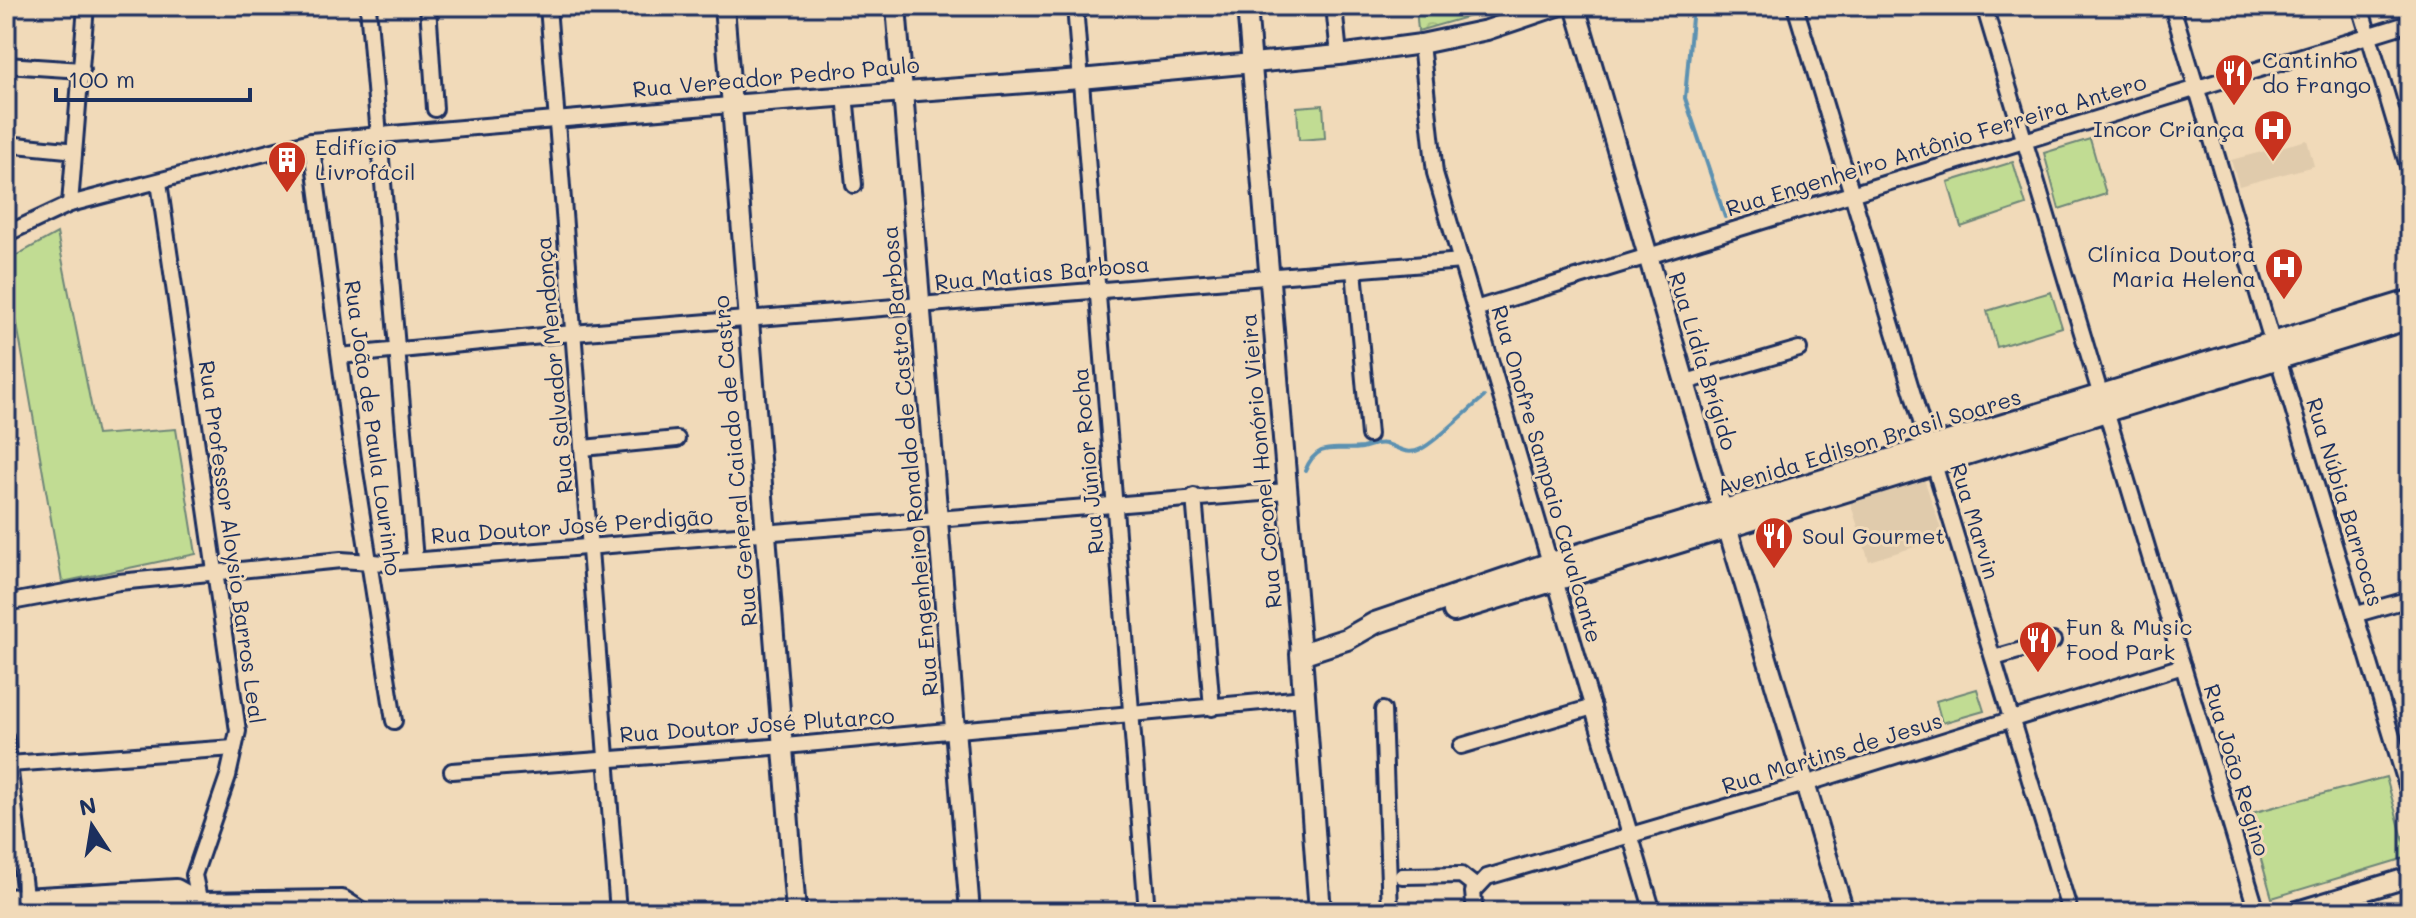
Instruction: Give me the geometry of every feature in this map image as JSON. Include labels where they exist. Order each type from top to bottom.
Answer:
[{"type":"main road","name":"Avenida Edilson Brasil Soares","points":[[2275,352],[2410,301]]},
{"type":"main road","name":"Avenida Edilson Brasil Soares","points":[[1301,654],[1347,639],[1369,639],[1421,615],[1553,570],[1932,455],[2275,352],[2410,318]]},
{"type":"main road","name":"Rua Coronel Honório Vieira","points":[[1301,654],[1320,912]]},
{"type":"main road","points":[[20,903],[201,907],[342,901],[359,912]]},
{"type":"main road","points":[[95,912],[121,905]]},
{"type":"street","points":[[70,204],[86,6]]},
{"type":"street","points":[[368,6],[415,560]]},
{"type":"street","points":[[428,6],[435,109]]},
{"type":"street","name":"Rua Salvador Mendonça","points":[[548,6],[618,912]]},
{"type":"street","name":"Rua General Caiado de Castro","points":[[724,6],[796,912]]},
{"type":"street","name":"Rua Engenheiro Ronaldo de Castro Barbosa","points":[[896,6],[970,912]]},
{"type":"street","name":"Rua Júnior Rocha","points":[[1075,6],[1147,912]]},
{"type":"street","name":"Rua Coronel Honório Vieira","points":[[1247,6],[1301,654]]},
{"type":"street","points":[[1334,6],[1339,55]]},
{"type":"street","name":"Rua Vereador Pedro Paulo","points":[[6,234],[70,204],[311,141],[1339,55],[1421,44],[1487,30],[1558,6]]},
{"type":"street","name":"Rua Lídia Brígido","points":[[1575,6],[1647,257],[1844,912]]},
{"type":"street","name":"Rua Marvin","points":[[1795,6],[2070,912]]},
{"type":"street","name":"Rua João Regino","points":[[1984,6],[2257,912]]},
{"type":"street","name":"Rua Núbia Barrocas","points":[[2172,6],[2410,796]]},
{"type":"street","points":[[2360,6],[2410,173]]},
{"type":"street","name":"Rua Engenheiro Antônio Ferreira Antero","points":[[1475,309],[2410,23]]},
{"type":"street","name":"Rua Onofre Sampaio Cavalcante","points":[[1421,44],[1435,173],[1653,912]]},
{"type":"street","points":[[6,65],[82,70]]},
{"type":"street","points":[[845,95],[854,185]]},
{"type":"street","name":"Rua João de Paula Lourinho","points":[[311,141],[394,721]]},
{"type":"street","points":[[6,144],[67,150]]},
{"type":"street","name":"Rua Professor Aloysio Barros Leal","points":[[159,182],[238,731],[194,875],[201,907]]},
{"type":"street","name":"Rua Matias Barbosa","points":[[340,356],[573,333],[1462,261]]},
{"type":"street","points":[[1354,270],[1369,435]]},
{"type":"street","points":[[1686,382],[1799,349]]},
{"type":"street","points":[[583,448],[677,439]]},
{"type":"street","name":"Rua Doutor José Perdigão","points":[[6,603],[119,582],[341,560],[415,560],[1287,491]]},
{"type":"street","points":[[1194,496],[1212,708]]},
{"type":"street","points":[[2357,614],[2410,599]]},
{"type":"street","points":[[1994,658],[2053,641]]},
{"type":"street","name":"Rua Martins de Jesus","points":[[1475,886],[1492,875],[1805,784],[2183,666]]},
{"type":"street","name":"Rua Doutor José Plutarco","points":[[452,771],[785,746],[1304,698]]},
{"type":"street","points":[[1461,746],[1593,707]]},
{"type":"street","points":[[1383,710],[1390,912]]},
{"type":"street","points":[[6,739],[20,903]]},
{"type":"street","points":[[9,764],[234,748]]},
{"type":"street","points":[[1402,876],[1461,875],[1475,886],[1475,912]]},
{"type":"street","points":[[2294,912],[2410,877]]},
{"type":"shaded area","name":"Incor Criança","points":[[2307,140],[2314,166],[2239,186],[2231,160]]},
{"type":"shaded area","points":[[1924,479],[1944,538],[1869,561],[1850,502]]},
{"type":"green space","points":[[1416,6],[1505,6],[1418,31]]},
{"type":"green space","points":[[1323,105],[1325,138],[1299,140],[1297,107]]},
{"type":"green space","points":[[2090,139],[2106,194],[2059,209],[2044,153]]},
{"type":"green space","points":[[2013,162],[2026,205],[1961,227],[1948,182]]},
{"type":"green space","points":[[57,233],[97,435],[176,429],[196,554],[62,582],[6,261]]},
{"type":"green space","points":[[2051,292],[2062,327],[1997,347],[1987,311]]},
{"type":"green space","points":[[1977,689],[1984,711],[1942,723],[1936,701]]},
{"type":"green space","points":[[2386,777],[2408,857],[2272,898],[2248,814]]},
{"type":"waterway","points":[[1693,6],[1685,98],[1725,217]]},
{"type":"waterway","points":[[1305,471],[1316,454],[1329,449],[1379,444],[1407,452],[1421,449],[1484,397]]},
{"type":"place","name":"Cantinho do Frango","points":[[2234,107]]},
{"type":"place","name":"Incor Criança","points":[[2273,163]]},
{"type":"place","name":"Edifício Livrofácil","points":[[287,194]]},
{"type":"place","name":"Clínica Doutora Maria Helena","points":[[2284,301]]},
{"type":"place","name":"Soul Gourmet","points":[[1774,570]]},
{"type":"place","name":"Fun & Music Food Park","points":[[2038,674]]}]
